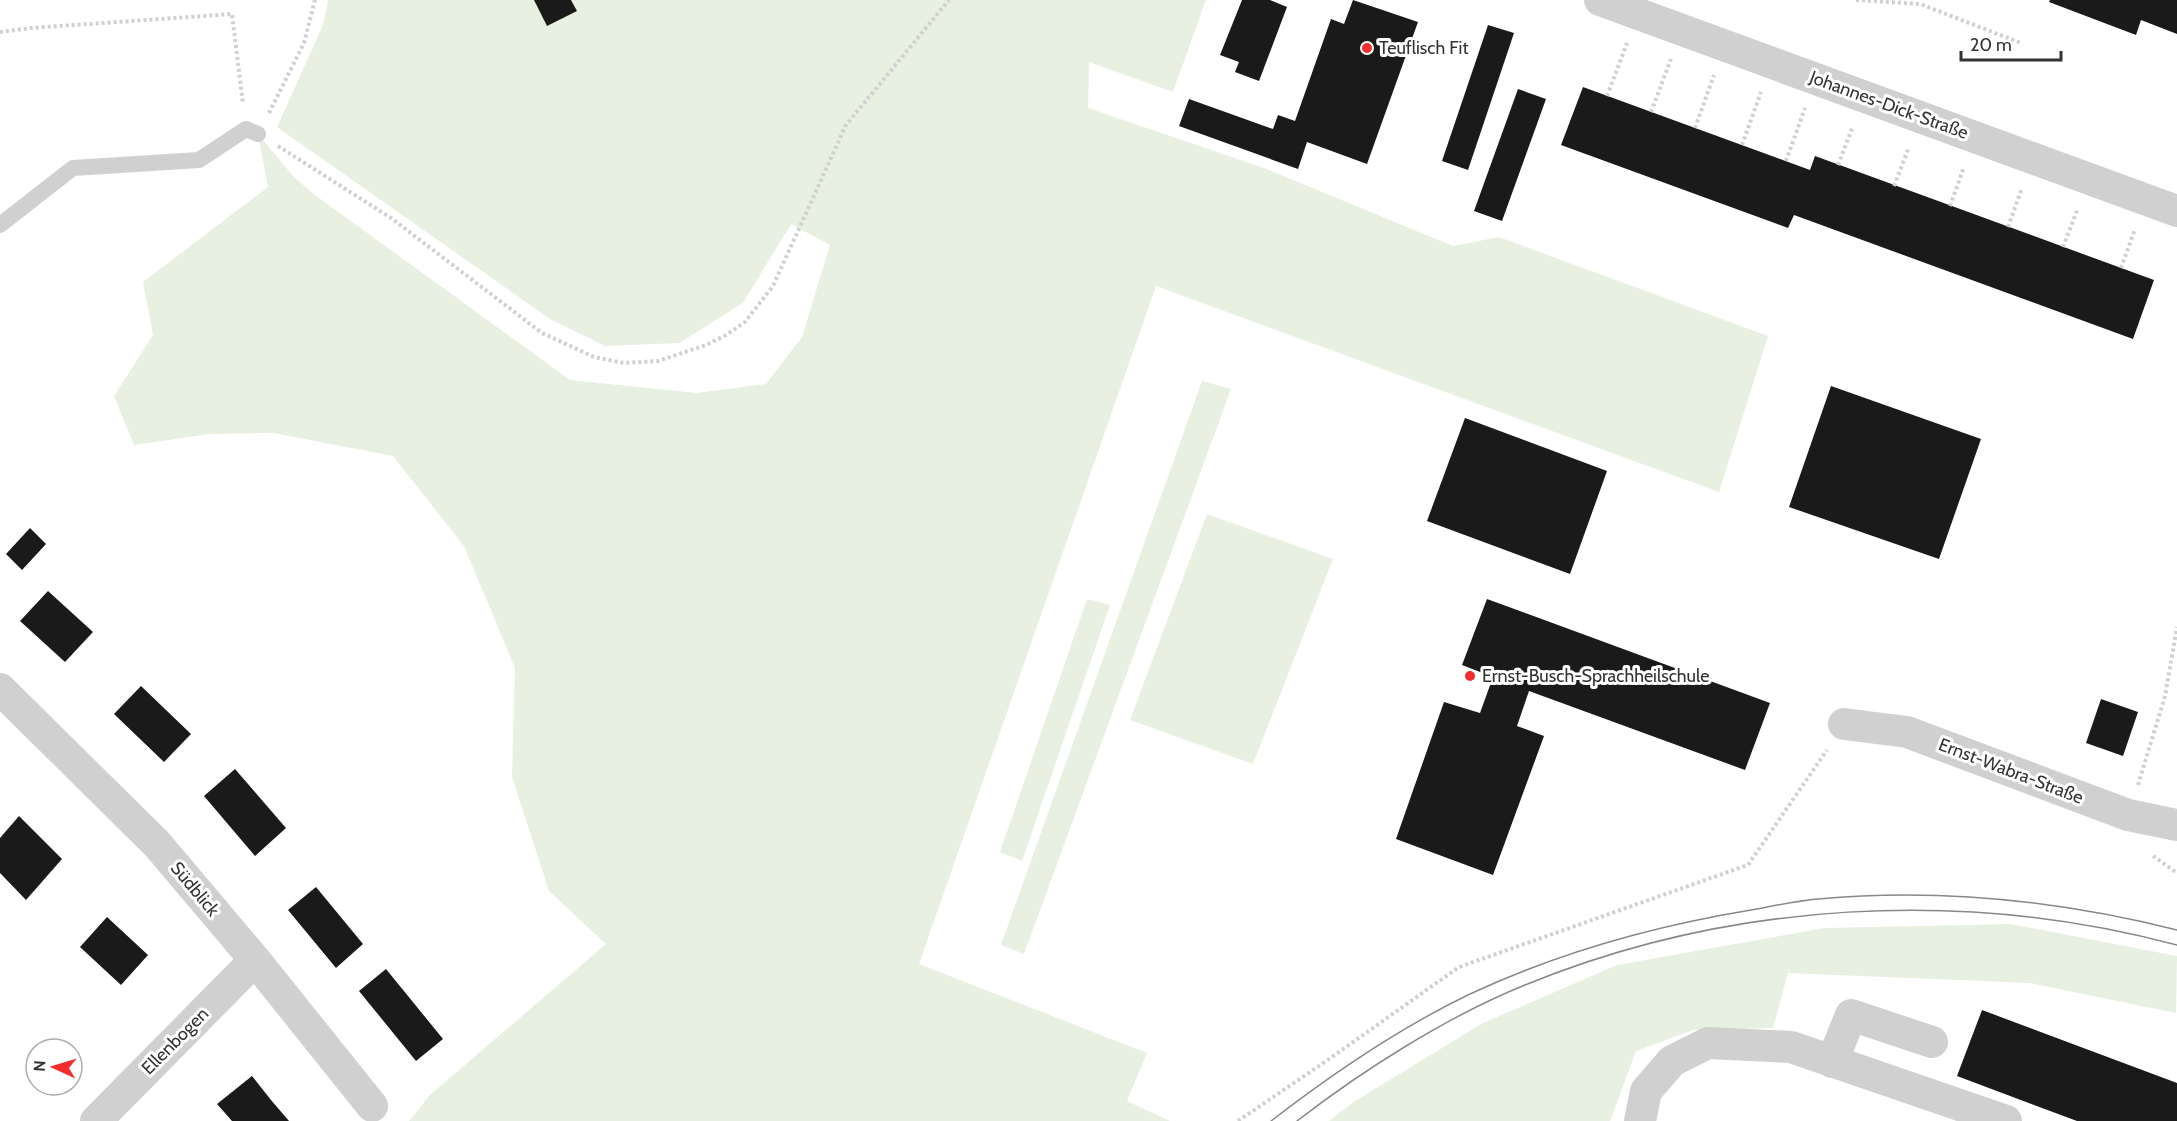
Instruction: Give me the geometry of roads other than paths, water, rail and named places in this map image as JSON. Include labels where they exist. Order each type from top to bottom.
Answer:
[{"type":"street","name":"Johannes-Dick-Straße","points":[[1600,0],[2177,211]]},
{"type":"street","name":"Südblick","points":[[0,689],[157,844],[255,960],[372,1106]]},
{"type":"street","name":"Ernst-Wabra-Straße","points":[[1844,724],[1907,732],[2128,815],[2177,825]]},
{"type":"street","name":"Ellenbogen","points":[[96,1121],[255,960]]},
{"type":"street","points":[[1832,1062],[1851,1015],[1932,1042]]},
{"type":"street","points":[[1640,1121],[1646,1090],[1672,1061],[1708,1043],[1791,1047],[2006,1121]]},
{"type":"lane","points":[[0,225],[73,168],[199,160],[252,131]]},
{"type":"tram line","points":[[1271,1121],[1368,1052],[1418,1021],[1470,994],[1573,953],[1608,942],[1715,916],[1810,900],[1863,896],[1954,896],[2089,911],[2177,930]]},
{"type":"tram line","points":[[1297,1121],[1378,1064],[1466,1012],[1525,985],[1603,957],[1683,935],[1765,920],[1848,912],[1931,910],[2014,915],[2096,927],[2177,945]]},
{"type":"place","name":"Teuflisch Fit","points":[[1367,48]]},
{"type":"place","name":"Ernst-Busch-Sprachheilschule","points":[[1470,676]]}]
